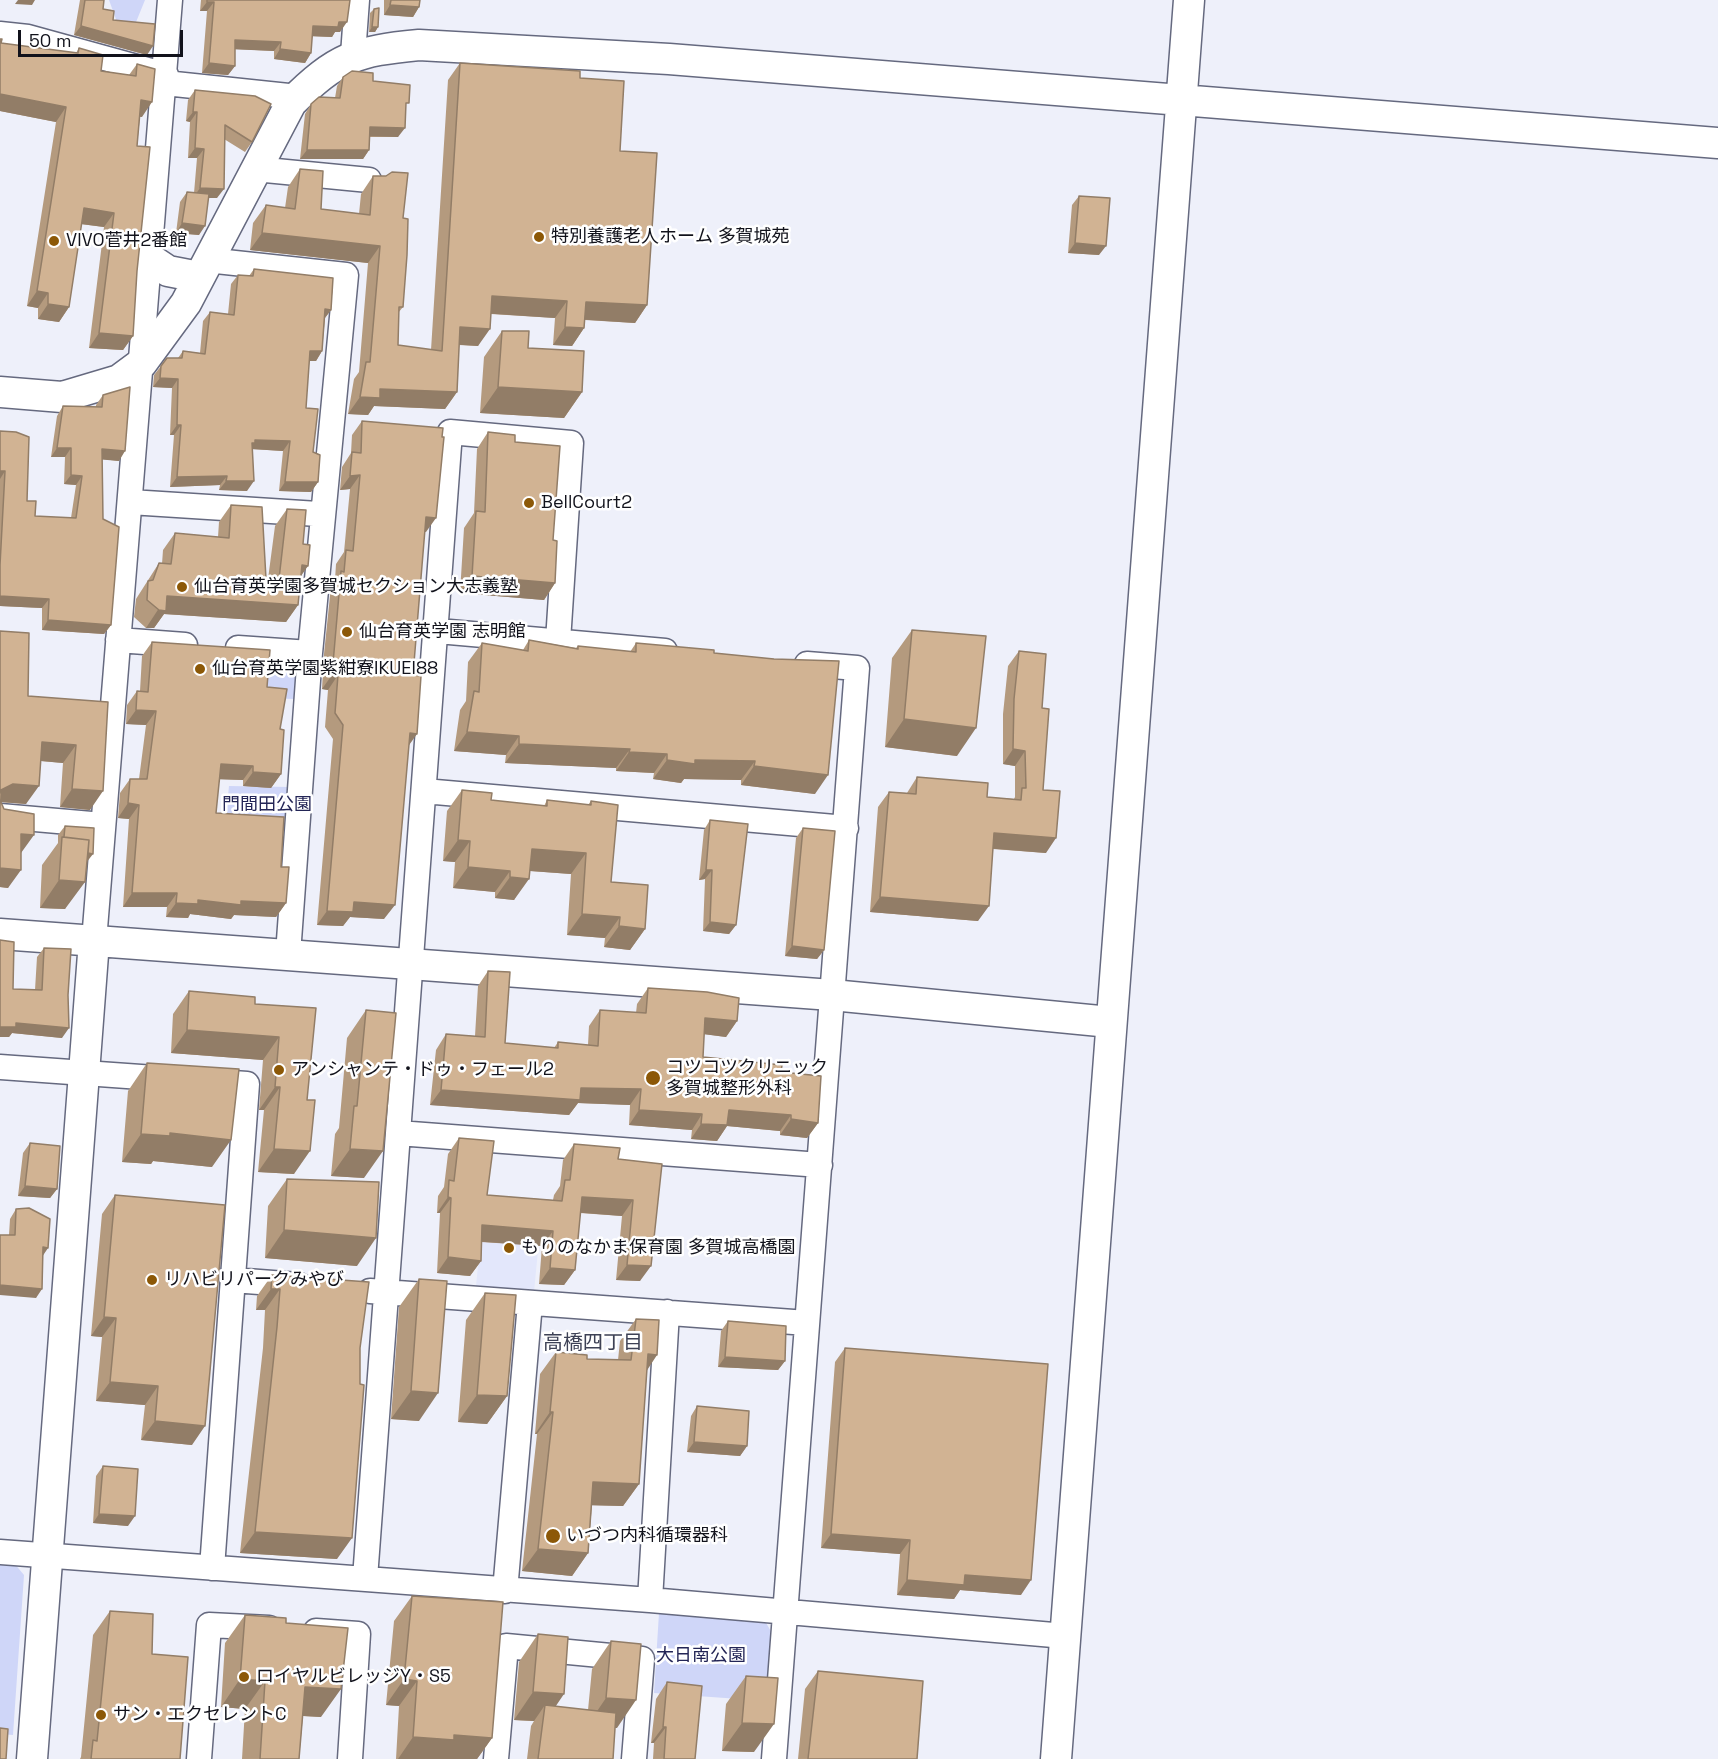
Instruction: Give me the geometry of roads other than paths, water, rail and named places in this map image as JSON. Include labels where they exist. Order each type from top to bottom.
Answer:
[{"type":"street","points":[[32,1759],[94,942],[170,0]]},
{"type":"street","points":[[352,55],[357,0]]},
{"type":"street","points":[[1056,1759],[1189,0]]},
{"type":"street","points":[[0,34],[28,38],[165,79],[298,97]]},
{"type":"street","points":[[0,392],[62,397],[119,380],[142,363],[186,303],[255,169],[298,97],[316,77],[352,55],[419,45],[669,59],[1718,143]]},
{"type":"street","points":[[255,169],[369,180]]},
{"type":"street","points":[[150,259],[168,271],[203,269],[346,275],[310,653],[288,954]]},
{"type":"street","points":[[365,1578],[384,1292],[438,631],[450,432],[571,443],[558,641]]},
{"type":"street","points":[[130,502],[323,514]]},
{"type":"street","points":[[438,631],[684,652]]},
{"type":"street","points":[[118,640],[310,653]]},
{"type":"street","points":[[774,1759],[857,668],[788,662]]},
{"type":"street","points":[[424,791],[846,828]]},
{"type":"street","points":[[0,816],[104,825]]},
{"type":"street","points":[[0,934],[832,995],[1110,1022]]},
{"type":"street","points":[[0,1067],[247,1084],[212,1568]]},
{"type":"street","points":[[398,1133],[820,1165]]},
{"type":"street","points":[[233,1280],[807,1323]]},
{"type":"street","points":[[505,1591],[530,1303]]},
{"type":"street","points":[[650,1600],[667,1312]]},
{"type":"street","points":[[0,1552],[650,1600],[1065,1636]]},
{"type":"street","points":[[199,1759],[209,1624],[358,1634],[350,1759]]},
{"type":"street","points":[[496,1759],[506,1646],[642,1659],[634,1759]]},
{"type":"place","name":"特別養護老人ホーム 多賀城苑","points":[[539,237]]},
{"type":"place","name":"VIVO菅井2番館","points":[[54,241]]},
{"type":"place","name":"BellCourt2","points":[[529,503]]},
{"type":"place","name":"仙台育英学園多賀城セクション大志義塾","points":[[182,587]]},
{"type":"place","name":"仙台育英学園 志明館","points":[[347,632]]},
{"type":"place","name":"仙台育英学園紫紺寮IKUEI88","points":[[200,669]]},
{"type":"place","name":"アンシャンテ・ドゥ・フェール2","points":[[279,1070]]},
{"type":"place","name":"コツコツクリニック 多賀城整形外科","points":[[653,1078]]},
{"type":"place","name":"もりのなかま保育園 多賀城高橋園","points":[[509,1248]]},
{"type":"place","name":"リハビリパークみやび","points":[[152,1280]]},
{"type":"place","name":"いづつ内科循環器科","points":[[553,1536]]},
{"type":"place","name":"ロイヤルビレッジY・S5","points":[[244,1677]]},
{"type":"place","name":"サン・エクセレントC","points":[[101,1715]]},
{"type":"district","name":"高橋四丁目","points":[[593,1344]]},
{"type":"park label","name":"門間田公園","points":[[267,805]]},
{"type":"park label","name":"大日南公園","points":[[701,1656]]}]
